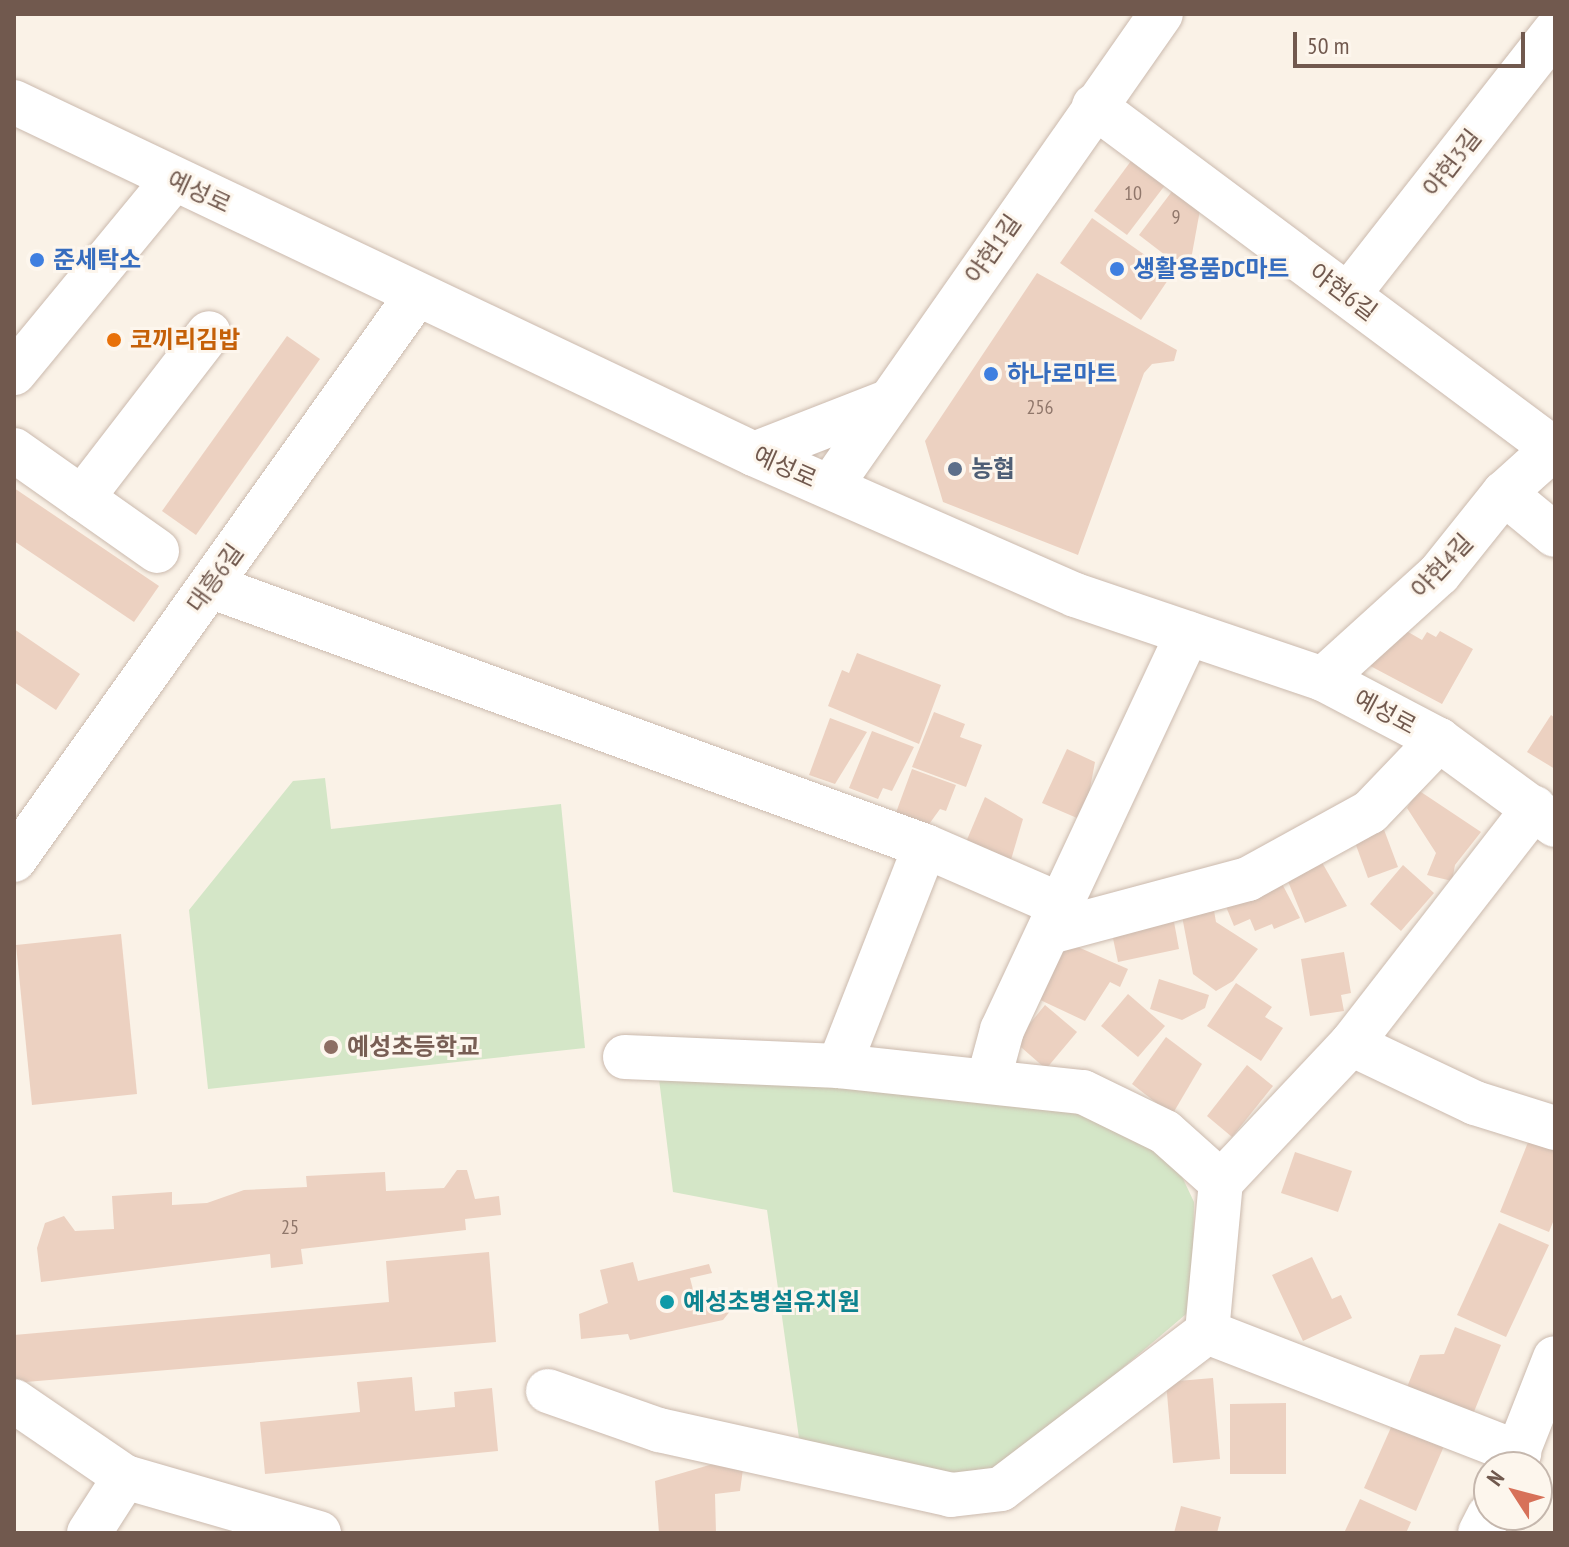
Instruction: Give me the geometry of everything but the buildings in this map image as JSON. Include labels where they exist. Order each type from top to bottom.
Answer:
[{"type":"street","name":"야현1길","points":[[830,487],[885,403],[1161,14]]},
{"type":"street","name":"야현3길","points":[[1348,295],[1555,31]]},
{"type":"street","name":"예성로","points":[[14,102],[416,296],[754,454],[1075,595],[1323,679],[1439,740],[1545,817]]},
{"type":"street","name":"야현6길","points":[[1094,106],[1554,448]]},
{"type":"street","points":[[14,373],[173,180]]},
{"type":"street","name":"대흥6길","points":[[14,860],[416,296]]},
{"type":"street","points":[[82,498],[209,333]]},
{"type":"street","points":[[754,454],[885,403]]},
{"type":"street","name":"야현4길","points":[[1323,679],[1439,574],[1504,493],[1554,448]]},
{"type":"street","points":[[14,450],[157,551]]},
{"type":"street","points":[[1504,493],[1555,535]]},
{"type":"street","points":[[210,586],[925,846],[1056,918],[1248,879],[1370,812],[1439,740]]},
{"type":"street","points":[[989,1078],[1002,1030],[1188,633]]},
{"type":"street","points":[[548,1391],[659,1430],[951,1495],[1001,1489],[1207,1332],[1221,1182],[1351,1044],[1545,817]]},
{"type":"street","points":[[839,1066],[925,846]]},
{"type":"street","points":[[1351,1044],[1475,1103],[1555,1128]]},
{"type":"street","points":[[625,1057],[839,1066],[989,1078],[1083,1092],[1165,1132],[1221,1182]]},
{"type":"street","points":[[1207,1332],[1493,1451]]},
{"type":"street","points":[[1519,1451],[1555,1358]]},
{"type":"street","points":[[14,1401],[125,1477],[319,1533]]},
{"type":"street","points":[[89,1533],[125,1477]]},
{"type":"green space","points":[[325,778],[331,829],[561,804],[585,1048],[208,1089],[189,910],[293,781]]},
{"type":"green space","points":[[658,1071],[1043,1099],[1124,1127],[1177,1166],[1194,1202],[1192,1309],[999,1473],[930,1480],[799,1438],[767,1210],[673,1192]]},
{"type":"place","name":"준세탁소","points":[[37,260]]},
{"type":"place","name":"생활용품DC마트","points":[[1117,269]]},
{"type":"place","name":"코끼리김밥","points":[[114,340]]},
{"type":"place","name":"하나로마트","points":[[991,374]]},
{"type":"place","name":"농협","points":[[955,469]]},
{"type":"place","name":"예성초등학교","points":[[331,1047]]},
{"type":"place","name":"예성초병설유치원","points":[[667,1302]]}]
